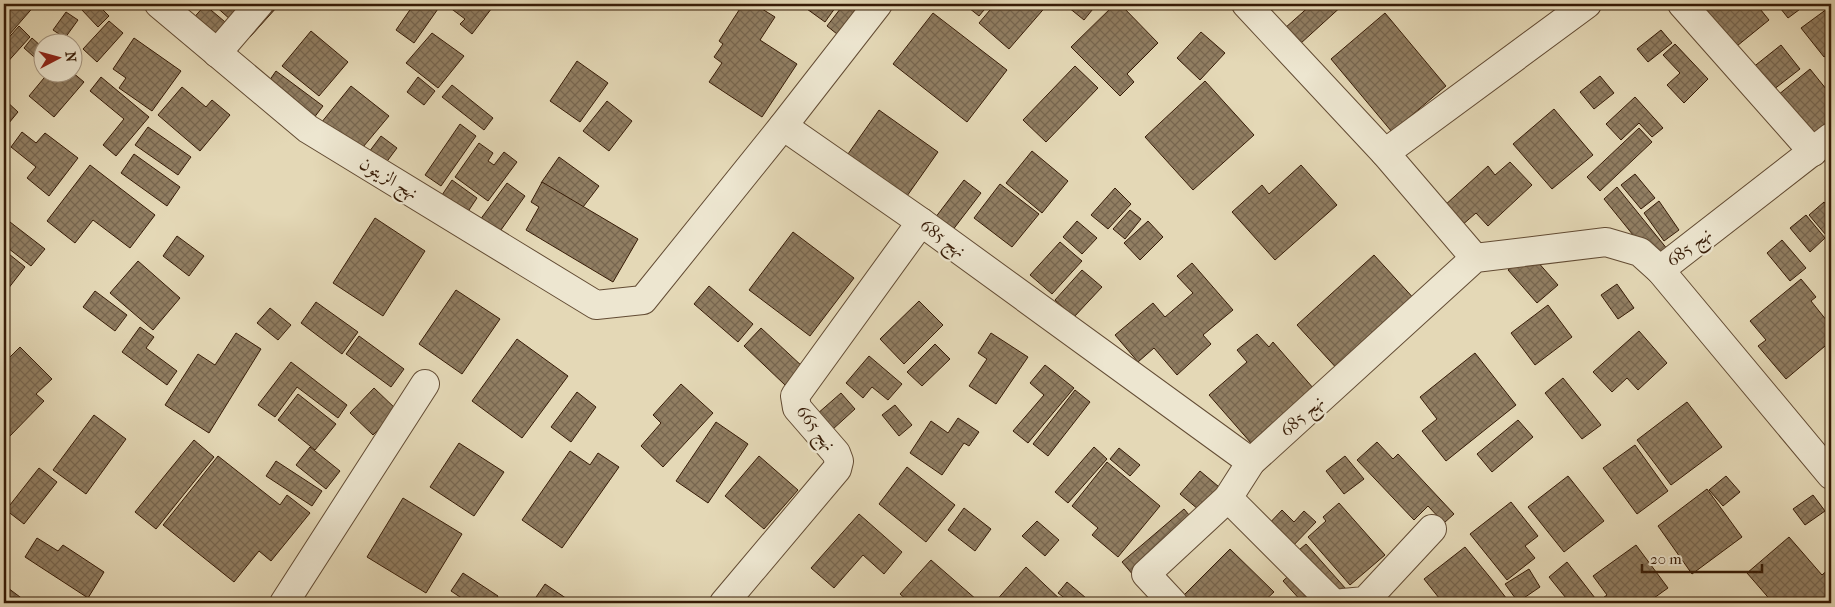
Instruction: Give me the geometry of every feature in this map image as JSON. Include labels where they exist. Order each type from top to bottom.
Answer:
[{"type":"street","name":"نهج الزيتون","points":[[159,4],[308,129],[596,305],[643,300],[783,126]]},
{"type":"street","points":[[218,53],[259,4]]},
{"type":"street","points":[[783,126],[878,4]]},
{"type":"street","points":[[1246,4],[1385,153],[1475,258]]},
{"type":"street","points":[[1385,153],[1587,4]]},
{"type":"street","points":[[1682,4],[1822,144]]},
{"type":"street","name":"نهج 685","points":[[783,126],[921,222],[1251,462],[1475,258],[1606,242],[1640,252],[1660,270],[1822,144]]},
{"type":"street","name":"نهج 665","points":[[724,603],[837,469],[839,461],[836,453],[797,408],[795,396],[921,222]]},
{"type":"street","points":[[1660,270],[1831,475]]},
{"type":"street","points":[[284,603],[425,384]]},
{"type":"street","points":[[1173,603],[1146,574],[1228,498],[1251,462]]},
{"type":"street","points":[[1228,498],[1333,603]]},
{"type":"street","points":[[1343,603],[1365,601],[1432,529]]},
{"type":"building","points":[[4,4],[36,4],[9,35],[4,30]]},
{"type":"building","points":[[87,4],[97,4],[109,16],[98,27],[81,9]]},
{"type":"building","points":[[213,4],[273,4],[277,7],[250,37]]},
{"type":"building","points":[[414,4],[440,6],[414,43],[396,30]]},
{"type":"building","points":[[445,4],[495,4],[472,34],[460,24],[465,19]]},
{"type":"building","points":[[743,4],[754,4],[775,17],[760,40],[797,64],[762,117],[709,82],[722,63],[714,57],[723,44],[719,41]]},
{"type":"building","points":[[800,4],[838,4],[825,22]]},
{"type":"building","points":[[844,4],[860,4],[837,34],[827,26]]},
{"type":"building","points":[[964,4],[989,4],[979,16]]},
{"type":"building","points":[[995,4],[1048,4],[1009,49],[979,23]]},
{"type":"building","points":[[1071,4],[1097,4],[1084,20],[1068,7]]},
{"type":"building","points":[[1115,4],[1120,4],[1158,43],[1127,74],[1134,82],[1120,96],[1071,47]]},
{"type":"building","points":[[1312,4],[1344,4],[1300,44],[1285,28]]},
{"type":"building","points":[[1711,4],[1756,4],[1769,20],[1732,50],[1702,11]]},
{"type":"building","points":[[1777,4],[1807,4],[1788,18]]},
{"type":"building","points":[[205,5],[244,38],[219,68],[191,21]]},
{"type":"building","points":[[1831,6],[1831,52],[1824,57],[1801,28]]},
{"type":"building","points":[[66,12],[78,20],[69,32],[56,32],[53,30]]},
{"type":"building","points":[[933,13],[1007,70],[967,122],[893,64]]},
{"type":"building","points":[[1385,13],[1446,86],[1392,132],[1331,59]]},
{"type":"building","points":[[109,21],[123,33],[97,62],[83,49]]},
{"type":"building","points":[[19,26],[30,37],[4,66],[4,43]]},
{"type":"building","points":[[1661,30],[1672,43],[1648,62],[1637,49]]},
{"type":"building","points":[[311,31],[348,62],[319,96],[282,66]]},
{"type":"building","points":[[1201,32],[1225,53],[1200,80],[1177,58]]},
{"type":"building","points":[[432,33],[464,56],[438,88],[406,63]]},
{"type":"building","points":[[32,38],[32,55],[24,48]]},
{"type":"building","points":[[134,38],[181,71],[152,111],[119,88],[126,78],[113,69]]},
{"type":"building","points":[[1675,44],[1708,79],[1684,103],[1667,85],[1680,73],[1663,55]]},
{"type":"building","points":[[1781,45],[1800,69],[1755,104],[1737,80]]},
{"type":"building","points":[[577,61],[608,83],[580,122],[550,101]]},
{"type":"building","points":[[1075,66],[1098,88],[1046,142],[1023,120]]},
{"type":"building","points":[[1810,69],[1831,95],[1831,127],[1799,153],[1762,108]]},
{"type":"building","points":[[276,71],[323,106],[300,136],[255,101]]},
{"type":"building","points":[[1600,76],[1614,93],[1594,109],[1580,92]]},
{"type":"building","points":[[101,77],[149,117],[116,156],[103,145],[124,119],[90,91]]},
{"type":"building","points":[[418,77],[435,91],[424,105],[407,92]]},
{"type":"building","points":[[82,80],[84,82],[54,117],[29,96],[41,82],[82,82]]},
{"type":"building","points":[[1205,81],[1254,135],[1193,190],[1145,137]]},
{"type":"building","points":[[452,85],[493,118],[484,130],[442,97]]},
{"type":"building","points":[[351,86],[389,116],[358,153],[321,123]]},
{"type":"building","points":[[182,87],[206,107],[212,100],[230,115],[200,151],[158,115]]},
{"type":"building","points":[[1635,97],[1663,128],[1652,137],[1639,123],[1621,140],[1606,124]]},
{"type":"building","points":[[4,99],[18,112],[4,129]]},
{"type":"building","points":[[607,101],[632,121],[609,151],[583,131]]},
{"type":"building","points":[[1554,109],[1593,155],[1552,189],[1513,144]]},
{"type":"building","points":[[879,110],[938,152],[895,213],[836,171]]},
{"type":"building","points":[[460,124],[476,136],[441,186],[425,175]]},
{"type":"building","points":[[148,127],[191,157],[178,175],[135,145]]},
{"type":"building","points":[[1639,128],[1652,142],[1600,191],[1587,177]]},
{"type":"building","points":[[22,132],[36,143],[45,133],[78,158],[49,196],[27,178],[36,167],[11,147]]},
{"type":"building","points":[[381,136],[397,148],[382,168],[366,156]]},
{"type":"building","points":[[479,143],[493,153],[488,161],[494,165],[504,152],[517,162],[488,201],[455,177]]},
{"type":"building","points":[[1032,151],[1068,181],[1042,213],[1006,183]]},
{"type":"building","points":[[134,154],[180,187],[167,206],[121,173]]},
{"type":"building","points":[[559,157],[599,186],[580,211],[541,183]]},
{"type":"building","points":[[1510,162],[1532,185],[1488,226],[1476,213],[1461,226],[1444,206],[1488,166],[1495,175]]},
{"type":"building","points":[[90,165],[155,215],[130,248],[93,220],[75,243],[47,221]]},
{"type":"building","points":[[1301,165],[1337,205],[1275,260],[1232,212],[1262,185],[1269,194]]},
{"type":"building","points":[[1635,174],[1655,198],[1641,209],[1621,185]]},
{"type":"building","points":[[452,180],[477,198],[465,216],[440,198]]},
{"type":"building","points":[[964,180],[981,193],[952,231],[935,218]]},
{"type":"building","points":[[542,182],[638,239],[613,282],[526,230],[539,207],[531,202]]},
{"type":"building","points":[[507,183],[525,196],[496,237],[477,224]]},
{"type":"building","points":[[1000,184],[1039,214],[1012,247],[974,218]]},
{"type":"building","points":[[1617,187],[1668,250],[1654,261],[1604,199]]},
{"type":"building","points":[[1115,188],[1131,204],[1108,229],[1091,215]]},
{"type":"building","points":[[1659,201],[1679,230],[1664,241],[1644,213]]},
{"type":"building","points":[[1824,202],[1831,211],[1831,241],[1809,215]]},
{"type":"building","points":[[1130,210],[1141,219],[1125,239],[1113,229]]},
{"type":"building","points":[[1806,215],[1825,238],[1810,252],[1790,228]]},
{"type":"building","points":[[375,218],[425,251],[383,316],[333,283]]},
{"type":"building","points":[[1077,221],[1097,238],[1082,254],[1063,237]]},
{"type":"building","points":[[1148,221],[1163,237],[1140,260],[1124,243]]},
{"type":"building","points":[[10,222],[45,249],[31,266],[4,245],[4,231]]},
{"type":"building","points":[[793,232],[854,278],[810,336],[749,290]]},
{"type":"building","points":[[177,236],[204,256],[189,276],[163,256]]},
{"type":"building","points":[[1782,240],[1806,268],[1790,281],[1767,253]]},
{"type":"building","points":[[1060,242],[1082,261],[1052,294],[1030,275]]},
{"type":"building","points":[[4,250],[25,267],[4,294]]},
{"type":"building","points":[[1529,252],[1558,285],[1537,303],[1508,270]]},
{"type":"building","points":[[1374,255],[1428,314],[1351,384],[1297,325]]},
{"type":"building","points":[[138,261],[180,298],[153,330],[110,293]]},
{"type":"building","points":[[1192,263],[1233,310],[1203,335],[1211,344],[1177,375],[1154,348],[1138,362],[1115,335],[1153,303],[1165,317],[1193,293],[1177,276]]},
{"type":"building","points":[[1082,270],[1102,287],[1074,317],[1055,300]]},
{"type":"building","points":[[1801,279],[1816,297],[1811,301],[1831,326],[1831,341],[1786,379],[1758,346],[1766,340],[1750,321]]},
{"type":"building","points":[[1617,284],[1634,308],[1618,319],[1601,295]]},
{"type":"building","points":[[709,286],[753,324],[738,342],[694,304]]},
{"type":"building","points":[[456,290],[500,319],[462,374],[419,344]]},
{"type":"building","points":[[95,291],[127,315],[115,331],[83,307]]},
{"type":"building","points":[[919,301],[943,325],[904,364],[880,339]]},
{"type":"building","points":[[316,302],[358,332],[342,354],[301,323]]},
{"type":"building","points":[[1548,305],[1572,337],[1535,365],[1511,333]]},
{"type":"building","points":[[270,308],[291,325],[278,340],[257,323]]},
{"type":"building","points":[[140,327],[154,337],[146,348],[177,371],[167,385],[122,352]]},
{"type":"building","points":[[761,328],[803,367],[785,385],[744,346]]},
{"type":"building","points":[[1639,331],[1667,363],[1638,390],[1627,378],[1612,392],[1593,372]]},
{"type":"building","points":[[236,333],[261,349],[209,433],[165,405],[198,354],[215,365]]},
{"type":"building","points":[[991,333],[1028,357],[996,404],[969,386],[987,359],[978,353]]},
{"type":"building","points":[[1257,334],[1269,347],[1273,342],[1314,389],[1251,443],[1209,395],[1247,362],[1237,350]]},
{"type":"building","points":[[359,336],[404,369],[391,387],[346,354]]},
{"type":"building","points":[[517,339],[568,376],[522,438],[472,401]]},
{"type":"building","points":[[935,344],[950,359],[922,386],[907,372]]},
{"type":"building","points":[[20,347],[52,379],[36,394],[44,401],[9,437],[4,431],[4,402],[9,396],[4,391],[4,363]]},
{"type":"building","points":[[1475,353],[1516,405],[1446,461],[1422,431],[1437,419],[1420,397]]},
{"type":"building","points":[[869,356],[902,384],[888,400],[872,387],[863,398],[846,383]]},
{"type":"building","points":[[291,362],[347,405],[338,418],[297,387],[275,417],[258,405]]},
{"type":"building","points":[[1045,365],[1074,388],[1028,443],[1013,431],[1044,395],[1030,383]]},
{"type":"building","points":[[1563,378],[1601,425],[1582,439],[1545,393]]},
{"type":"building","points":[[681,384],[713,413],[663,467],[641,446],[661,423],[653,415]]},
{"type":"building","points":[[374,388],[397,410],[373,435],[350,413]]},
{"type":"building","points":[[1075,390],[1090,402],[1048,456],[1033,444]]},
{"type":"building","points":[[577,392],[596,407],[571,442],[551,427]]},
{"type":"building","points":[[841,393],[855,409],[832,430],[817,414]]},
{"type":"building","points":[[298,394],[336,424],[315,450],[278,420]]},
{"type":"building","points":[[1687,402],[1722,447],[1671,485],[1637,440]]},
{"type":"building","points":[[895,405],[912,425],[899,436],[882,415]]},
{"type":"building","points":[[94,415],[126,439],[86,494],[53,470]]},
{"type":"building","points":[[958,418],[979,432],[969,446],[964,443],[942,475],[910,453],[931,421],[948,433]]},
{"type":"building","points":[[1518,420],[1533,437],[1492,472],[1477,454]]},
{"type":"building","points":[[716,422],[748,444],[708,503],[676,481]]},
{"type":"building","points":[[194,440],[214,457],[156,529],[135,512]]},
{"type":"building","points":[[1377,442],[1393,459],[1398,454],[1454,514],[1444,523],[1428,506],[1414,520],[1357,460]]},
{"type":"building","points":[[459,443],[504,472],[474,516],[430,487]]},
{"type":"building","points":[[1635,445],[1668,491],[1637,514],[1603,468]]},
{"type":"building","points":[[310,447],[340,471],[326,489],[296,465]]},
{"type":"building","points":[[1094,447],[1107,459],[1068,503],[1055,492]]},
{"type":"building","points":[[1119,448],[1140,465],[1130,476],[1110,459]]},
{"type":"building","points":[[570,451],[590,465],[598,453],[619,467],[562,548],[522,520]]},
{"type":"building","points":[[218,456],[280,505],[287,495],[310,513],[271,561],[259,551],[234,582],[163,525]]},
{"type":"building","points":[[759,456],[798,490],[764,529],[725,496]]},
{"type":"building","points":[[1345,456],[1364,479],[1344,494],[1326,471]]},
{"type":"building","points":[[276,461],[322,491],[312,506],[266,476]]},
{"type":"building","points":[[1107,462],[1160,506],[1118,557],[1092,535],[1098,528],[1072,506]]},
{"type":"building","points":[[907,467],[955,505],[926,542],[879,504]]},
{"type":"building","points":[[39,468],[57,482],[24,524],[6,510]]},
{"type":"building","points":[[1200,471],[1231,497],[1211,520],[1180,494]]},
{"type":"building","points":[[1568,476],[1604,521],[1564,552],[1528,507]]},
{"type":"building","points":[[1726,476],[1740,492],[1723,506],[1709,490]]},
{"type":"building","points":[[1707,489],[1742,537],[1692,574],[1658,526]]},
{"type":"building","points":[[1813,495],[1825,511],[1805,525],[1793,509]]},
{"type":"building","points":[[403,498],[462,534],[426,593],[367,557]]},
{"type":"building","points":[[1511,502],[1538,536],[1525,546],[1535,558],[1507,580],[1470,534]]},
{"type":"building","points":[[1339,503],[1385,555],[1350,585],[1308,537],[1326,521],[1323,517]]},
{"type":"building","points":[[964,508],[991,529],[975,551],[948,530]]},
{"type":"building","points":[[1184,509],[1201,529],[1140,583],[1122,562]]},
{"type":"building","points":[[1282,510],[1294,522],[1304,511],[1316,522],[1288,551],[1264,529]]},
{"type":"building","points":[[859,514],[902,552],[884,574],[863,555],[834,588],[811,568]]},
{"type":"building","points":[[1037,521],[1059,540],[1045,556],[1022,536]]},
{"type":"building","points":[[1789,537],[1822,575],[1831,567],[1831,603],[1773,603],[1747,573]]},
{"type":"building","points":[[37,538],[58,551],[63,545],[104,572],[88,598],[25,557]]},
{"type":"building","points":[[1306,544],[1354,598],[1349,603],[1303,603],[1283,581],[1301,564],[1293,555]]},
{"type":"building","points":[[1636,545],[1668,588],[1647,603],[1596,603],[1607,595],[1593,576]]},
{"type":"building","points":[[1465,547],[1510,603],[1443,603],[1424,579]]},
{"type":"building","points":[[1230,549],[1274,592],[1262,603],[1183,603],[1179,600]]},
{"type":"building","points":[[931,560],[977,600],[974,603],[953,603],[947,598],[943,603],[905,603],[907,600],[900,594]]},
{"type":"building","points":[[1567,562],[1595,598],[1588,603],[1570,603],[1549,577]]},
{"type":"building","points":[[1026,567],[1064,603],[994,603]]},
{"type":"building","points":[[1529,569],[1540,587],[1518,602],[1505,584]]},
{"type":"building","points":[[463,573],[498,596],[494,603],[469,603],[451,591]]},
{"type":"building","points":[[1067,582],[1086,598],[1081,603],[1071,603],[1058,593]]},
{"type":"building","points":[[545,584],[573,603],[532,603]]},
{"type":"building","points":[[4,585],[28,603],[4,603]]}]
